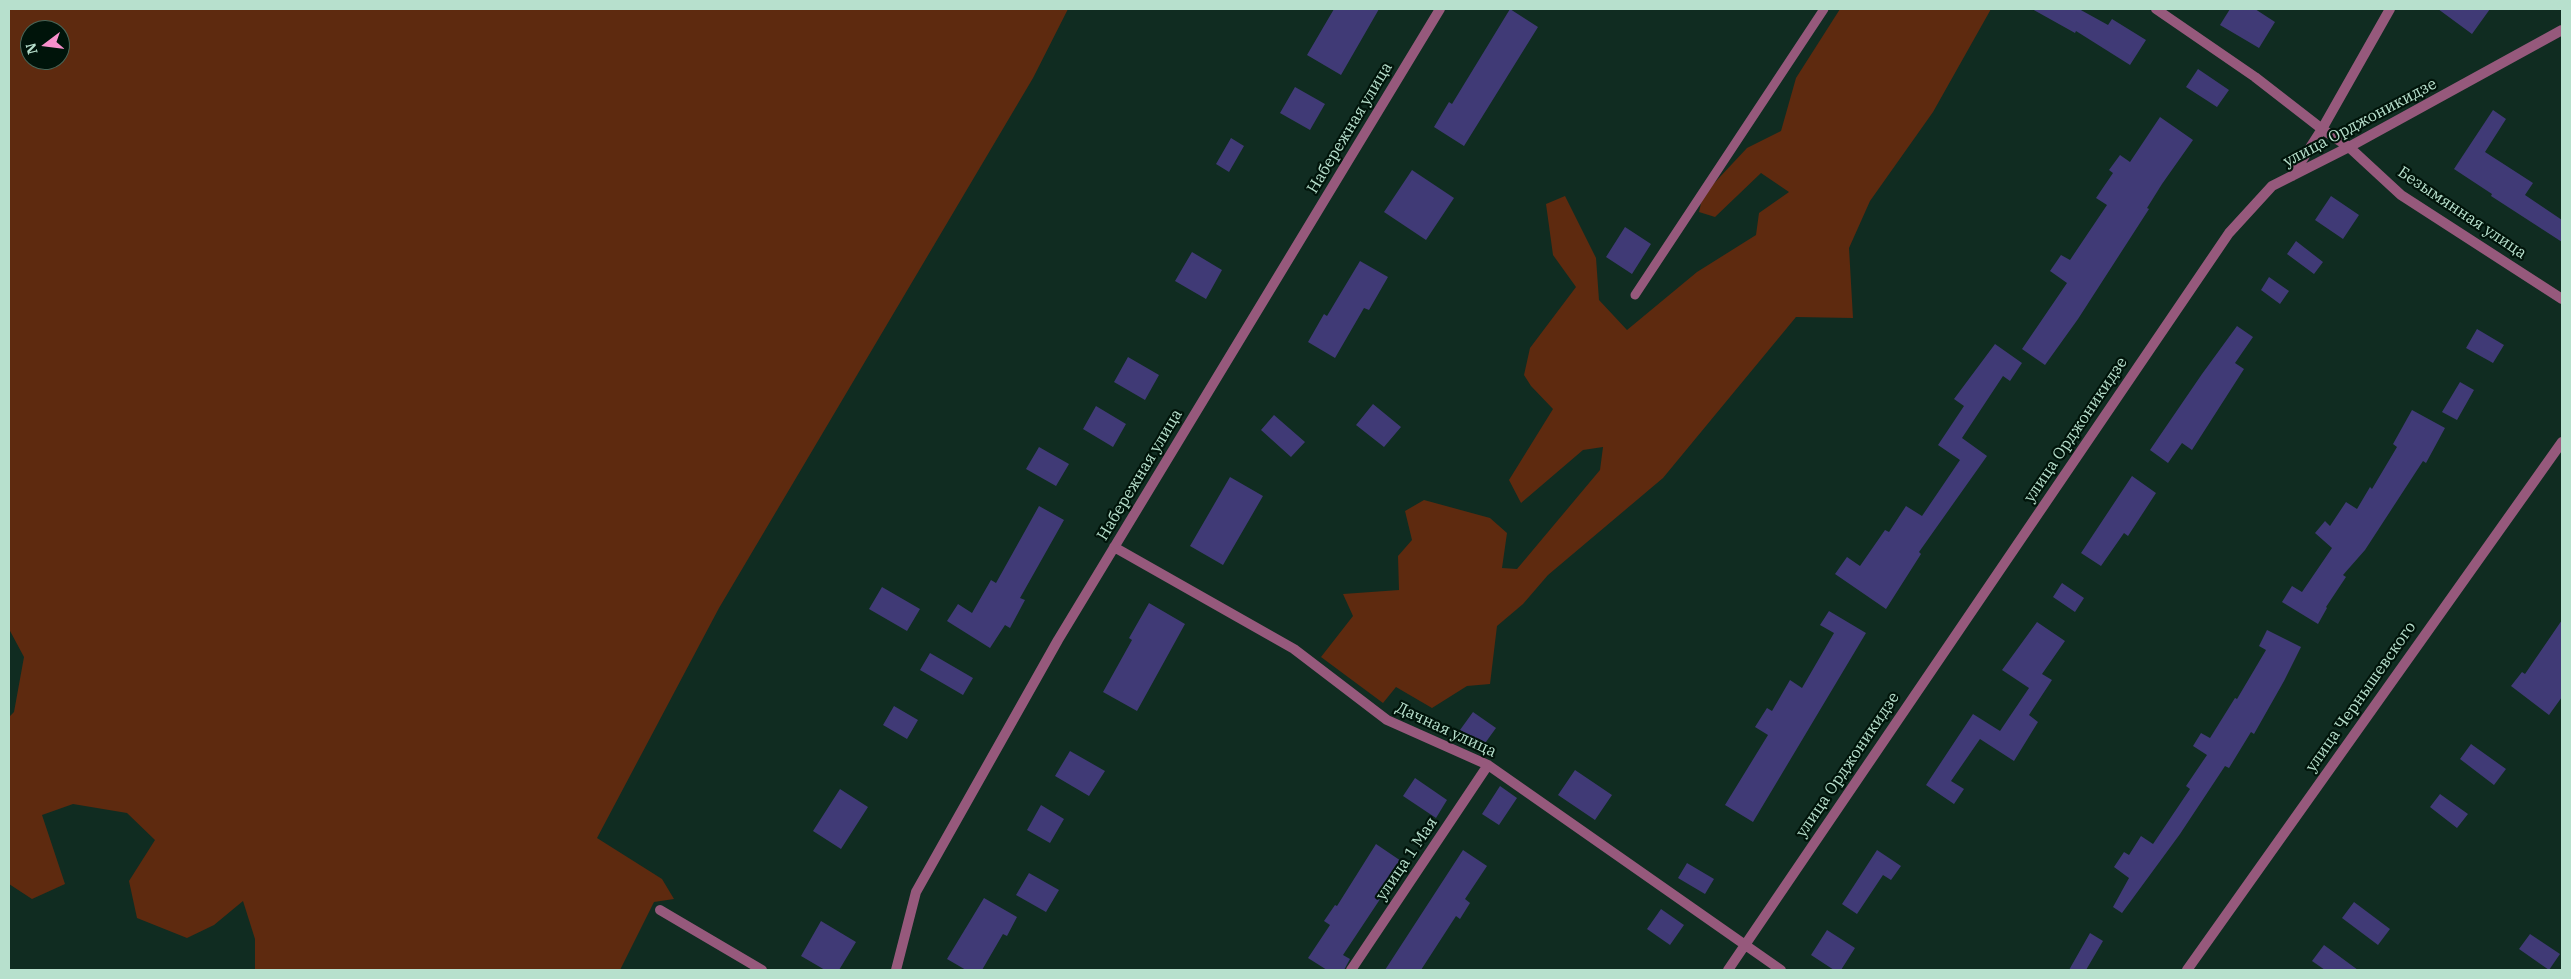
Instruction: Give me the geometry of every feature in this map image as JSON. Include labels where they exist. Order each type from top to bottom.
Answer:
[{"type":"street","name":"Набережная улица","points":[[896,970],[916,892],[1058,640],[1440,9]]},
{"type":"street","name":"Безымянная улица","points":[[2156,9],[2167,12],[2322,129],[2349,147],[2402,194],[2562,299]]},
{"type":"street","points":[[2292,176],[2322,129],[2390,9]]},
{"type":"street","name":"улица Орджоникидзе","points":[[1728,970],[2229,233],[2272,186],[2349,147],[2562,30]]},
{"type":"street","name":"улица Чернышевского","points":[[2187,970],[2562,442]]},
{"type":"street","name":"Дачная улица","points":[[1114,548],[1294,650],[1386,720],[1488,765],[1744,946],[1781,970]]},
{"type":"street","name":"улица 1 Мая","points":[[1351,970],[1488,765]]},
{"type":"street","points":[[660,910],[762,970]]},
{"type":"lane","points":[[1635,295],[1824,9]]},
{"type":"shaded area","points":[[9,9],[1068,9],[1033,78],[719,608],[597,838],[662,879],[674,899],[654,902],[620,970],[255,970],[255,939],[243,901],[214,925],[187,938],[137,918],[129,881],[155,840],[127,813],[73,804],[42,815],[65,884],[32,899],[9,884],[9,717],[14,712],[24,657],[9,629]]},
{"type":"shaded area","points":[[1840,9],[1991,9],[1933,112],[1870,201],[1849,248],[1853,318],[1796,317],[1663,478],[1548,575],[1523,604],[1497,626],[1490,684],[1467,686],[1432,708],[1396,687],[1383,703],[1321,657],[1353,616],[1343,594],[1399,590],[1398,556],[1412,540],[1405,511],[1424,500],[1490,518],[1507,533],[1502,568],[1517,569],[1600,470],[1603,447],[1583,450],[1521,503],[1509,480],[1553,409],[1531,386],[1524,375],[1530,348],[1576,287],[1553,255],[1546,204],[1565,196],[1596,258],[1599,300],[1627,330],[1697,272],[1756,235],[1759,213],[1789,192],[1761,173],[1715,217],[1699,212],[1703,195],[1747,148],[1781,131],[1796,78]]},
{"type":"building","points":[[1334,9],[1379,9],[1341,75],[1307,55]]},
{"type":"building","points":[[1510,9],[1538,27],[1464,146],[1434,127],[1449,102],[1452,104]]},
{"type":"building","points":[[2032,9],[2079,9],[2108,25],[2112,19],[2146,40],[2130,65],[2076,31],[2075,33]]},
{"type":"building","points":[[2230,9],[2255,9],[2275,22],[2259,48],[2220,25]]},
{"type":"building","points":[[2438,9],[2490,9],[2472,34]]},
{"type":"building","points":[[2198,69],[2229,90],[2217,107],[2186,87]]},
{"type":"building","points":[[1295,87],[1325,104],[1310,130],[1280,113]]},
{"type":"building","points":[[2493,110],[2506,119],[2485,152],[2533,183],[2525,195],[2562,220],[2562,242],[2491,196],[2492,194],[2454,169]]},
{"type":"building","points":[[2160,117],[2193,140],[2162,184],[2147,208],[2149,209],[2078,319],[2045,365],[2022,349],[2067,283],[2050,271],[2061,255],[2070,260],[2107,205],[2096,198],[2113,173],[2109,170],[2120,155],[2130,162]]},
{"type":"building","points":[[1231,138],[1244,146],[1229,172],[1216,164]]},
{"type":"building","points":[[1412,170],[1454,198],[1426,240],[1384,212]]},
{"type":"building","points":[[2331,196],[2359,215],[2343,239],[2315,220]]},
{"type":"building","points":[[1625,227],[1651,244],[1632,274],[1606,257]]},
{"type":"building","points":[[2296,241],[2323,262],[2314,274],[2287,254]]},
{"type":"building","points":[[1192,252],[1222,270],[1206,299],[1175,281]]},
{"type":"building","points":[[1360,261],[1388,277],[1369,310],[1364,308],[1335,358],[1308,342],[1324,314],[1327,316]]},
{"type":"building","points":[[2269,277],[2289,291],[2280,304],[2261,290]]},
{"type":"building","points":[[2237,326],[2253,337],[2235,363],[2244,369],[2192,450],[2182,443],[2168,463],[2150,450]]},
{"type":"building","points":[[2477,329],[2504,345],[2493,363],[2466,348]]},
{"type":"building","points":[[1995,344],[2022,363],[2010,381],[2003,376],[1962,438],[1987,456],[1919,552],[1921,554],[1886,609],[1835,574],[1847,557],[1860,566],[1885,530],[1889,532],[1906,506],[1922,516],[1960,460],[1938,445],[1964,406],[1954,399]]},
{"type":"building","points":[[1128,357],[1159,375],[1145,400],[1114,382]]},
{"type":"building","points":[[2460,382],[2474,390],[2457,420],[2442,412]]},
{"type":"building","points":[[1373,404],[1401,427],[1384,447],[1356,425]]},
{"type":"building","points":[[1096,406],[1126,424],[1113,447],[1083,429]]},
{"type":"building","points":[[2412,410],[2445,428],[2426,463],[2423,461],[2365,550],[2343,575],[2346,577],[2326,607],[2318,624],[2282,602],[2292,586],[2302,592],[2332,548],[2315,533],[2325,521],[2330,526],[2346,502],[2357,509],[2370,487],[2372,489],[2397,447],[2393,444]]},
{"type":"building","points":[[1274,415],[1305,442],[1291,457],[1261,430]]},
{"type":"building","points":[[1039,447],[1069,464],[1056,486],[1026,469]]},
{"type":"building","points":[[2132,476],[2156,493],[2128,536],[2124,533],[2101,566],[2081,553]]},
{"type":"building","points":[[1230,477],[1263,496],[1223,565],[1190,546]]},
{"type":"building","points":[[1039,506],[1064,520],[1020,598],[1025,600],[1010,628],[1005,625],[990,648],[947,621],[958,604],[972,613],[991,580],[996,583]]},
{"type":"building","points":[[2062,583],[2084,598],[2075,612],[2053,597]]},
{"type":"building","points":[[882,587],[920,609],[907,631],[869,609]]},
{"type":"building","points":[[1149,603],[1185,624],[1137,711],[1103,692],[1132,640],[1129,638]]},
{"type":"building","points":[[1829,611],[1866,633],[1753,822],[1725,805],[1768,735],[1755,727],[1767,708],[1772,711],[1790,680],[1802,688],[1834,633],[1820,625]]},
{"type":"building","points":[[2562,620],[2562,697],[2549,715],[2511,686],[2522,672],[2525,674]]},
{"type":"building","points":[[2037,622],[2065,641],[2042,674],[2052,680],[2029,715],[2038,722],[2014,761],[1980,739],[1951,781],[1964,789],[1954,804],[1926,785],[1973,714],[2000,731],[2029,688],[2002,670]]},
{"type":"building","points":[[2267,630],[2301,647],[2284,681],[2254,734],[2251,732],[2229,768],[2225,766],[2180,834],[2122,913],[2113,907],[2129,878],[2114,867],[2124,852],[2129,855],[2141,836],[2153,844],[2190,789],[2186,786],[2207,755],[2193,746],[2201,733],[2210,738],[2235,698],[2237,699],[2266,650],[2259,646]]},
{"type":"building","points":[[930,653],[973,678],[963,695],[920,670]]},
{"type":"building","points":[[894,706],[918,720],[907,739],[883,725]]},
{"type":"building","points":[[1473,712],[1496,728],[1483,746],[1460,730]]},
{"type":"building","points":[[2471,744],[2506,769],[2494,785],[2460,759]]},
{"type":"building","points":[[1070,751],[1105,771],[1089,796],[1055,776]]},
{"type":"building","points":[[1575,770],[1612,795],[1595,820],[1558,795]]},
{"type":"building","points":[[1415,778],[1447,800],[1436,818],[1403,796]]},
{"type":"building","points":[[1500,786],[1517,798],[1499,825],[1482,814]]},
{"type":"building","points":[[840,789],[868,807],[841,849],[813,831]]},
{"type":"building","points":[[2440,794],[2468,814],[2457,828],[2430,807]]},
{"type":"building","points":[[1041,805],[1064,819],[1050,843],[1027,830]]},
{"type":"building","points":[[1376,844],[1404,863],[1343,955],[1350,959],[1344,970],[1327,970],[1308,958],[1330,925],[1324,921],[1335,905],[1337,906]]},
{"type":"building","points":[[1463,850],[1487,866],[1465,899],[1470,903],[1460,919],[1456,916],[1421,970],[1385,970]]},
{"type":"building","points":[[1877,850],[1901,866],[1891,880],[1883,875],[1857,914],[1842,904]]},
{"type":"building","points":[[1687,863],[1714,879],[1705,894],[1678,878]]},
{"type":"building","points":[[1029,873],[1059,890],[1046,912],[1016,895]]},
{"type":"building","points":[[984,898],[1017,917],[1007,936],[1003,934],[982,970],[966,970],[947,959]]},
{"type":"building","points":[[2354,902],[2390,929],[2378,945],[2342,918]]},
{"type":"building","points":[[1661,909],[1684,925],[1670,945],[1647,929]]},
{"type":"building","points":[[821,921],[856,942],[839,970],[825,970],[801,956]]},
{"type":"building","points":[[1827,930],[1855,948],[1841,970],[1834,970],[1811,955]]},
{"type":"building","points":[[2090,933],[2103,941],[2086,970],[2069,970]]},
{"type":"building","points":[[2530,934],[2560,954],[2549,970],[2519,949]]},
{"type":"building","points":[[2324,945],[2358,970],[2325,970],[2312,961]]}]
